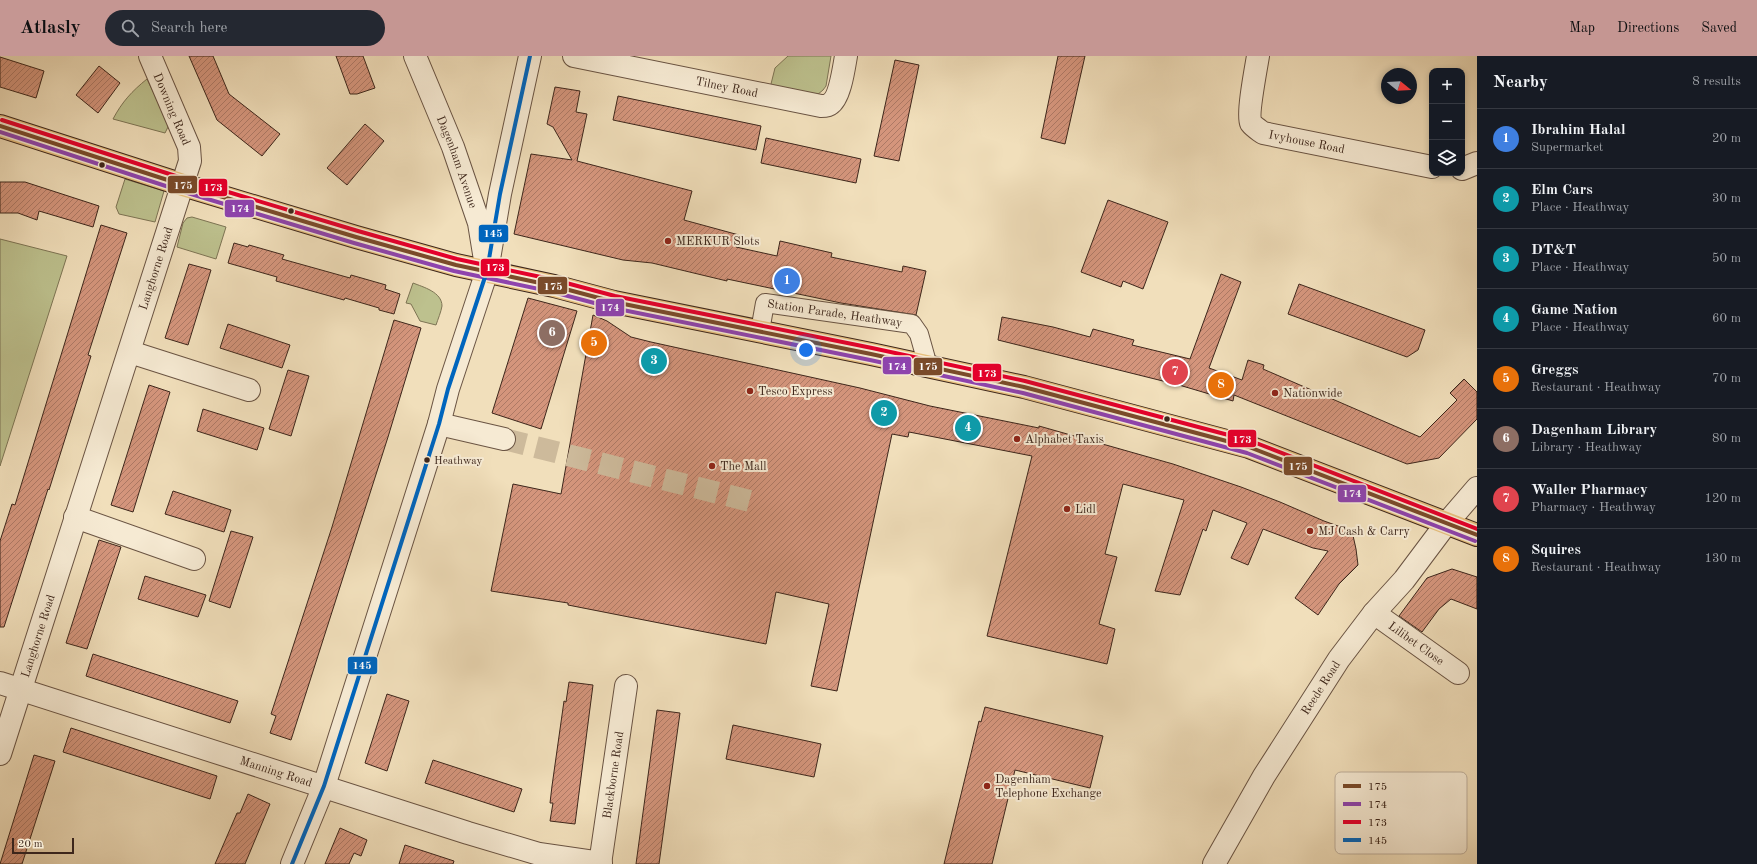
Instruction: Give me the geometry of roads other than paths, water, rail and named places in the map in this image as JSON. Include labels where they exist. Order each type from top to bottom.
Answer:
[{"type":"main road","points":[[0,126],[183,185],[356,237],[456,265],[554,286],[614,302],[928,366],[1110,409],[1249,447],[1477,535]]},
{"type":"street","name":"Downing Road","points":[[150,56],[189,147],[190,161],[183,185]]},
{"type":"street","name":"Dagenham Avenue","points":[[415,56],[453,146],[479,222],[487,271]]},
{"type":"street","points":[[292,864],[324,786],[439,424],[448,390],[487,271],[496,213],[530,56]]},
{"type":"street","name":"Tilney Road","points":[[574,56],[821,106],[830,105],[833,101],[840,84],[846,56]]},
{"type":"street","name":"Ivyhouse Road","points":[[1258,56],[1250,110],[1250,122],[1256,129],[1270,134],[1429,166]]},
{"type":"street","points":[[1465,168],[1477,163]]},
{"type":"street","name":"Langhorne Road","points":[[0,754],[183,185]]},
{"type":"street","name":"Station Parade, Heathway","points":[[760,331],[765,303],[912,324],[919,334],[928,366]]},
{"type":"street","points":[[130,352],[249,390]]},
{"type":"street","points":[[439,424],[504,439]]},
{"type":"street","name":"Reede Road","points":[[1214,864],[1272,763],[1339,659],[1374,613],[1404,580],[1446,524],[1477,488]]},
{"type":"street","points":[[75,517],[194,559]]},
{"type":"street","name":"Lilibet Close","points":[[1374,613],[1458,673]]},
{"type":"street","name":"Manning Road","points":[[0,683],[324,786],[468,834],[539,854],[600,863]]},
{"type":"street","name":"Blackborne Road","points":[[600,863],[626,686]]},
{"type":"tunnel","points":[[504,439],[750,501]]},
{"type":"place","name":"MERKUR Slots","points":[[668,241]]},
{"type":"place","name":"Ibrahim Halal","points":[[787,281]]},
{"type":"place","name":"Dagenham Library","points":[[552,333]]},
{"type":"place","name":"Greggs","points":[[594,343]]},
{"type":"place","name":"DT&T","points":[[654,361]]},
{"type":"place","name":"Waller Pharmacy","points":[[1175,372]]},
{"type":"place","name":"Squires","points":[[1221,385]]},
{"type":"place","name":"Tesco Express","points":[[750,391]]},
{"type":"place","name":"Nationwide","points":[[1275,393]]},
{"type":"place","name":"Elm Cars","points":[[884,413]]},
{"type":"place","name":"Game Nation","points":[[968,428]]},
{"type":"place","name":"Alphabet Taxis","points":[[1017,439]]},
{"type":"place","name":"Heathway","points":[[427,460]]},
{"type":"place","name":"The Mall","points":[[712,466]]},
{"type":"place","name":"Lidl","points":[[1067,509]]},
{"type":"place","name":"MJ Cash & Carry","points":[[1310,531]]},
{"type":"place","name":"Dagenham Telephone Exchange","points":[[987,786]]}]
